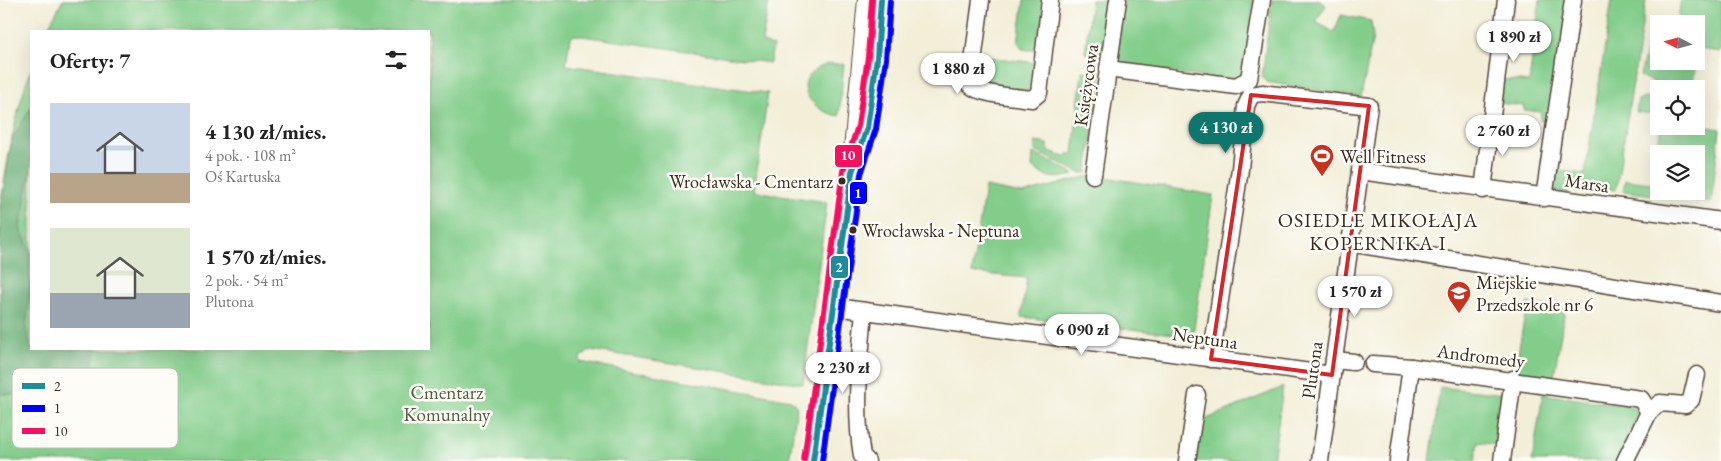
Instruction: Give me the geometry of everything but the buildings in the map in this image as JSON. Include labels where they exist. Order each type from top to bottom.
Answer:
[{"type":"main road","points":[[813,461],[836,307],[852,172],[868,0]]},
{"type":"main road","points":[[852,172],[867,128],[877,58],[881,0]]},
{"type":"street","points":[[981,0],[970,85],[974,89],[987,92],[1032,98],[1039,93],[1050,0]]},
{"type":"street","name":"Księżycowa","points":[[1093,175],[1118,0]]},
{"type":"street","points":[[1108,69],[1236,86],[1249,80],[1262,0]]},
{"type":"street","points":[[1483,190],[1506,0]]},
{"type":"street","points":[[1544,198],[1573,0]]},
{"type":"street","name":"Plutona","points":[[1211,359],[1240,169],[1246,106],[1251,95],[1262,93],[1368,106],[1320,461]]},
{"type":"street","name":"Marsa","points":[[1360,171],[1483,190],[1721,221]]},
{"type":"street","points":[[1349,243],[1721,303]]},
{"type":"street","name":"Neptuna","points":[[836,307],[1211,359],[1333,367],[1354,362]]},
{"type":"street","points":[[864,311],[858,384],[859,439],[862,456],[868,461]]},
{"type":"street","points":[[1373,364],[1410,367]]},
{"type":"street","name":"Andromedy","points":[[1398,461],[1410,367],[1513,380],[1645,406]]},
{"type":"street","points":[[1625,461],[1645,406],[1660,404],[1685,405],[1691,400],[1697,375]]},
{"type":"street","points":[[1502,461],[1513,380]]},
{"type":"street","points":[[1187,461],[1197,395]]},
{"type":"highlighted area","points":[[1251,95],[1369,106],[1332,375],[1211,359]]},
{"type":"green space","name":"Cmentarz Komunalny","points":[[63,0],[769,0],[762,42],[773,46],[770,63],[575,35],[570,38],[566,65],[768,93],[754,191],[827,202],[803,384],[590,350],[585,355],[581,355],[580,362],[791,400],[797,407],[789,461],[0,461],[0,207],[16,120],[30,72],[30,350],[430,350],[430,30],[47,30]]},
{"type":"green space","points":[[1024,0],[1045,0],[1039,51],[1022,49],[1018,42]]},
{"type":"green space","points":[[1091,0],[1114,0],[1106,56],[1085,53]]},
{"type":"green space","points":[[1124,0],[1254,0],[1243,76],[1237,82],[1115,64]]},
{"type":"green space","points":[[1272,0],[1318,0],[1326,5],[1316,22],[1334,32],[1341,15],[1371,21],[1373,37],[1361,97],[1266,82],[1262,76]]},
{"type":"green space","points":[[1540,0],[1569,0],[1550,122],[1540,121],[1541,112],[1524,110],[1524,106],[1498,103],[1500,79],[1529,82]]},
{"type":"green space","points":[[1612,0],[1646,0],[1616,190],[1570,184],[1568,194],[1554,191],[1550,186],[1552,170],[1585,174]]},
{"type":"green space","points":[[1681,0],[1721,0],[1721,52],[1705,50],[1705,15],[1678,15]]},
{"type":"green space","points":[[1647,49],[1650,49],[1650,70],[1695,70],[1693,80],[1650,81],[1640,76]]},
{"type":"green space","points":[[980,56],[1037,63],[1031,91],[981,88],[977,77],[981,77],[983,69],[979,68]]},
{"type":"green space","points":[[827,64],[844,64],[839,116],[828,113],[818,107],[806,93],[805,85],[808,77],[815,70]]},
{"type":"green space","points":[[1082,71],[1101,73],[1087,173],[1080,173],[1035,151],[1035,142],[1048,144],[1048,152],[1057,153],[1057,155],[1067,157],[1068,154],[1073,154]]},
{"type":"green space","points":[[1650,97],[1650,114],[1636,112],[1638,100]]},
{"type":"green space","points":[[30,109],[30,174],[20,228],[29,248],[30,286],[26,329],[30,350],[96,350],[93,368],[12,368],[12,394],[0,394],[0,207],[12,140]]},
{"type":"green space","points":[[1705,126],[1720,129],[1711,203],[1689,200],[1705,200],[1705,145],[1658,145],[1660,135],[1705,135]]},
{"type":"green space","points":[[1033,153],[1074,175],[1056,178],[1043,174],[1032,167]]},
{"type":"green space","points":[[1093,175],[1213,195],[1193,336],[1021,317],[1027,278],[972,273],[985,187],[1022,194]]},
{"type":"green space","points":[[1625,180],[1650,183],[1650,195],[1623,191]]},
{"type":"green space","points":[[1527,303],[1565,309],[1554,376],[1515,371]]},
{"type":"green space","points":[[1283,387],[1273,461],[1196,461],[1202,421]]},
{"type":"green space","points":[[1440,387],[1505,394],[1497,445],[1478,442],[1475,461],[1430,461]]},
{"type":"green space","points":[[1543,394],[1641,408],[1617,461],[1532,461]]},
{"type":"transit line","name":"10","points":[[804,460],[843,171],[858,126],[868,57],[872,0]]},
{"type":"transit line","name":"2","points":[[813,461],[852,172],[867,128],[877,58],[881,0]]},
{"type":"transit line","name":"1","points":[[822,461],[861,174],[876,129],[886,59],[890,1]]},
{"type":"place","name":"Well Fitness","points":[[1322,177]]},
{"type":"place","name":"Wrocławska - Cmentarz","points":[[842,181]]},
{"type":"place","name":"Wrocławska - Neptuna","points":[[853,230]]},
{"type":"place","name":"Miejskie Przedszkole nr 6","points":[[1459,314]]},
{"type":"district","name":"OSIEDLE MIKOŁAJA KOPERNIKA I","points":[[1378,232]]}]
